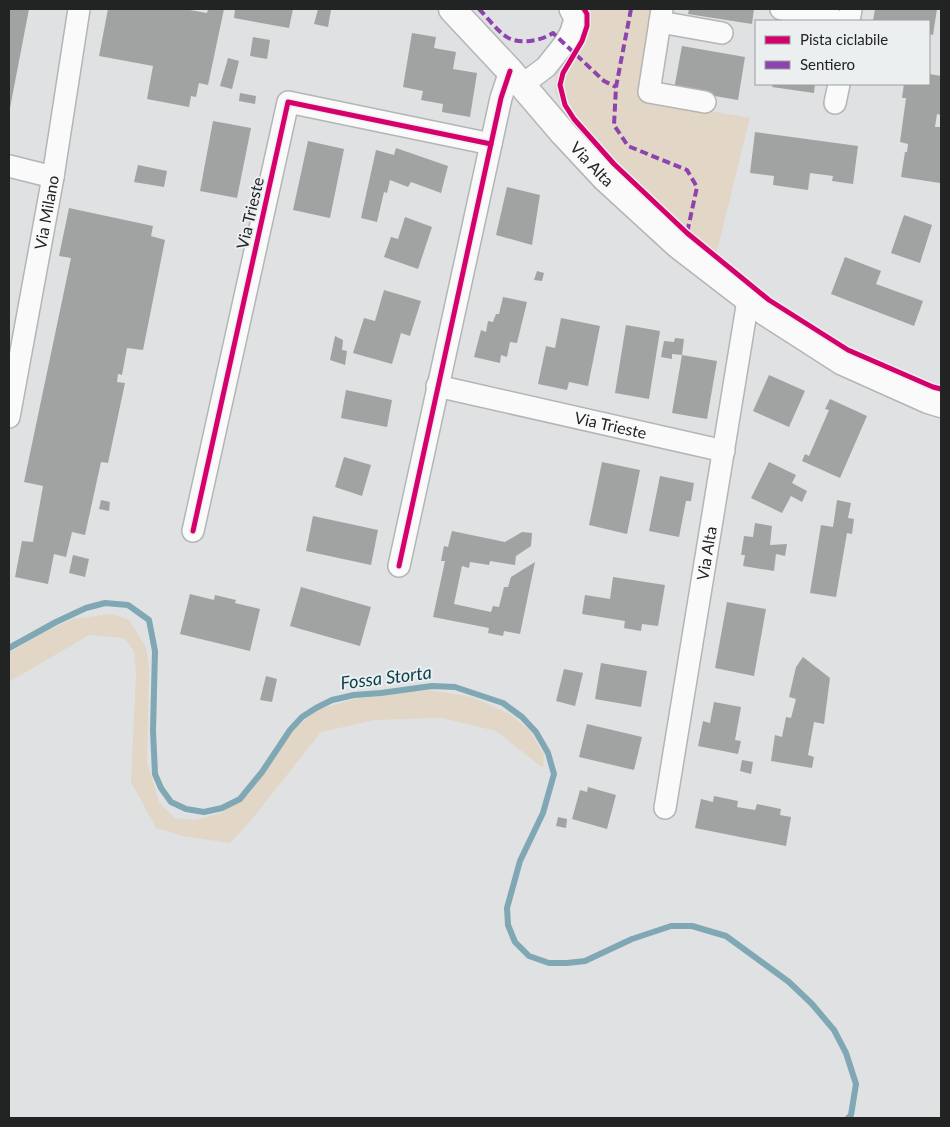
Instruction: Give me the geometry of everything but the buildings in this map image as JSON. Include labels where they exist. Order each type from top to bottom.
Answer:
[{"type":"main road","name":"Via Alta","points":[[452,9],[605,178],[678,245],[748,300],[843,362],[941,404]]},
{"type":"street","name":"Via Milano","points":[[9,417],[53,177],[79,9]]},
{"type":"street","points":[[398,566],[500,98],[516,78],[546,67],[565,43],[575,19],[570,9]]},
{"type":"street","points":[[781,9],[844,16]]},
{"type":"street","points":[[705,102],[649,92],[661,15],[722,33]]},
{"type":"street","name":"Via Trieste","points":[[193,531],[288,102],[491,144]]},
{"type":"street","points":[[9,166],[53,177]]},
{"type":"street","name":"Via Alta","points":[[665,808],[748,300]]},
{"type":"street","name":"Via Trieste","points":[[437,386],[724,451]]},
{"type":"shaded area","points":[[581,9],[657,9],[642,99],[750,118],[714,263],[562,107],[555,92],[556,74],[580,39],[585,23]]},
{"type":"shaded area","points":[[112,614],[129,620],[146,647],[149,668],[147,762],[159,802],[175,818],[195,820],[221,813],[249,794],[292,731],[317,710],[355,699],[427,690],[472,697],[510,714],[530,731],[544,755],[543,768],[496,731],[442,718],[375,720],[321,732],[248,824],[230,843],[183,836],[156,828],[131,782],[136,675],[134,651],[124,638],[89,635],[9,682],[9,653],[72,619]]},
{"type":"waterway","name":"Fossa Storta","points":[[9,648],[56,622],[86,608],[105,603],[128,605],[149,620],[155,651],[153,731],[155,774],[161,788],[171,802],[186,809],[204,812],[222,808],[240,799],[262,772],[290,730],[302,717],[332,700],[354,695],[432,686],[455,687],[503,703],[522,717],[536,732],[548,753],[554,774],[543,813],[520,861],[507,908],[508,925],[515,942],[529,956],[549,963],[567,963],[585,961],[632,939],[671,926],[692,926],[726,936],[789,982],[812,1004],[834,1030],[846,1053],[856,1084],[851,1115],[848,1118]]},
{"type":"marked path","points":[[479,9],[501,32],[515,40],[536,40],[553,33],[604,81],[616,87]]},
{"type":"marked path","points":[[631,9],[616,87],[614,125],[628,146],[687,170],[697,187],[687,233]]},
{"type":"cycle path","points":[[584,9],[587,14],[587,26],[582,41],[563,73],[560,85],[565,105],[574,119],[614,164],[687,233],[769,300],[848,350],[941,389]]},
{"type":"cycle path","points":[[399,566],[501,98],[510,71]]},
{"type":"cycle path","points":[[193,531],[288,102],[491,144]]}]
